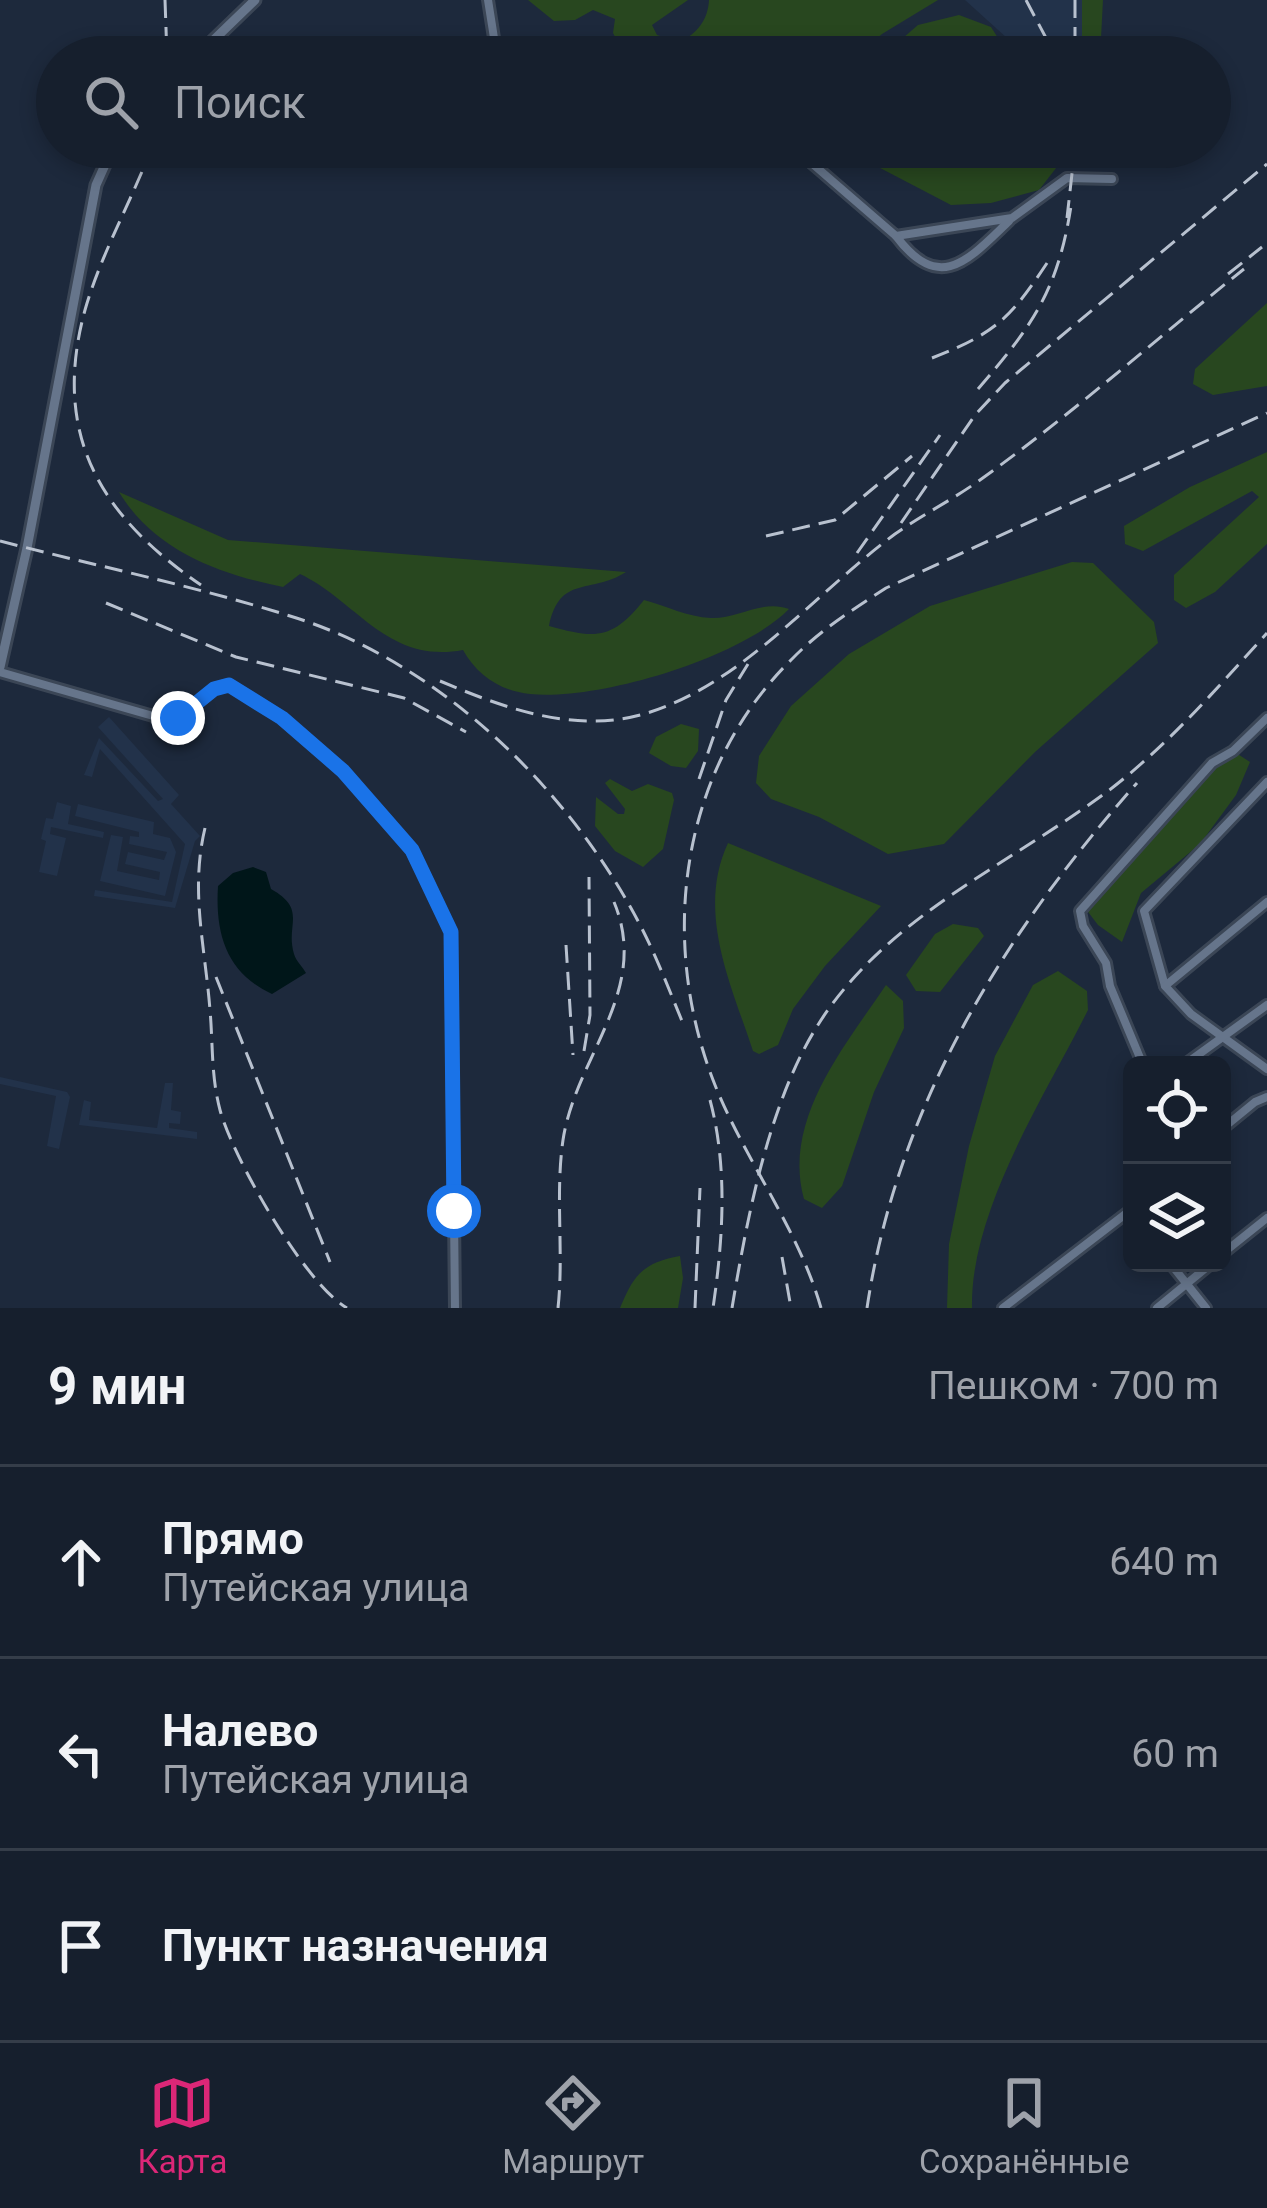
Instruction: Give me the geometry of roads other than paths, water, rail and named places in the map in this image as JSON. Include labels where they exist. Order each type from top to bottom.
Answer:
[{"type":"street","points":[[218,36],[255,0]]},
{"type":"street","points":[[488,0],[494,36]]},
{"type":"street","points":[[104,168],[96,185],[0,669],[174,722],[214,689],[229,685],[282,718],[343,771],[412,850],[451,932],[455,1308]]},
{"type":"street","points":[[817,168],[896,236],[911,257],[944,267],[965,263],[1012,218],[1067,178],[1112,179]]},
{"type":"street","points":[[896,236],[1012,218]]},
{"type":"street","points":[[1139,1056],[1110,986],[1106,963],[1083,926],[1079,910],[1212,763],[1233,751],[1267,718]]},
{"type":"street","points":[[1267,782],[1144,911],[1165,986],[1191,1014],[1267,1069]]},
{"type":"street","points":[[1165,986],[1267,902]]},
{"type":"street","points":[[1197,1056],[1267,1005]]},
{"type":"street","points":[[1231,1122],[1267,1097]]},
{"type":"street","points":[[1231,1248],[1267,1218]]},
{"type":"street","points":[[1003,1308],[1123,1219]]},
{"type":"street","points":[[1177,1272],[1206,1308]]},
{"type":"street","points":[[1156,1308],[1200,1272]]},
{"type":"railway","points":[[165,0],[166,36]]},
{"type":"railway","points":[[1026,0],[1045,36]]},
{"type":"railway","points":[[1075,0],[1075,36]]},
{"type":"railway","points":[[901,523],[975,415],[1005,383],[1267,164]]},
{"type":"railway","points":[[143,168],[85,310],[76,355],[80,433],[92,468],[111,500],[135,530],[201,585]]},
{"type":"railway","points":[[1067,218],[1073,168]]},
{"type":"railway","points":[[978,389],[1040,305],[1059,261],[1071,206]]},
{"type":"railway","points":[[1228,274],[1262,247]]},
{"type":"railway","points":[[932,358],[973,340],[1002,320],[1051,257]]},
{"type":"railway","points":[[440,681],[514,709],[566,719],[618,719],[680,700],[745,660],[895,534],[1014,455],[1244,269]]},
{"type":"railway","points":[[821,1308],[799,1250],[715,1085],[697,1030],[687,974],[684,917],[690,861],[703,806],[724,753],[753,704],[791,660],[824,630],[886,588],[1267,413]]},
{"type":"railway","points":[[857,553],[940,435]]},
{"type":"railway","points":[[766,536],[835,520],[912,456]]},
{"type":"railway","points":[[0,541],[290,616],[345,637],[446,697],[536,777],[609,871],[638,921],[682,1021]]},
{"type":"railway","points":[[106,603],[236,657],[404,698],[466,732]]},
{"type":"railway","points":[[732,1308],[772,1127],[799,1059],[844,989],[913,923],[1133,771],[1267,633]]},
{"type":"railway","points":[[699,779],[726,700],[748,664]]},
{"type":"railway","points":[[867,1308],[903,1162],[963,1026],[1043,900],[1137,783]]},
{"type":"railway","points":[[205,828],[199,896],[220,1110],[239,1158],[273,1218],[311,1274],[347,1308]]},
{"type":"railway","points":[[584,1051],[590,1015],[589,877]]},
{"type":"railway","points":[[558,1308],[563,1140],[570,1109],[618,994],[623,934],[614,902]]},
{"type":"railway","points":[[566,945],[573,1055]]},
{"type":"railway","points":[[216,977],[330,1262]]},
{"type":"railway","points":[[710,1100],[722,1204],[713,1308]]},
{"type":"railway","points":[[695,1308],[700,1188]]},
{"type":"railway","points":[[782,1257],[791,1308]]}]
